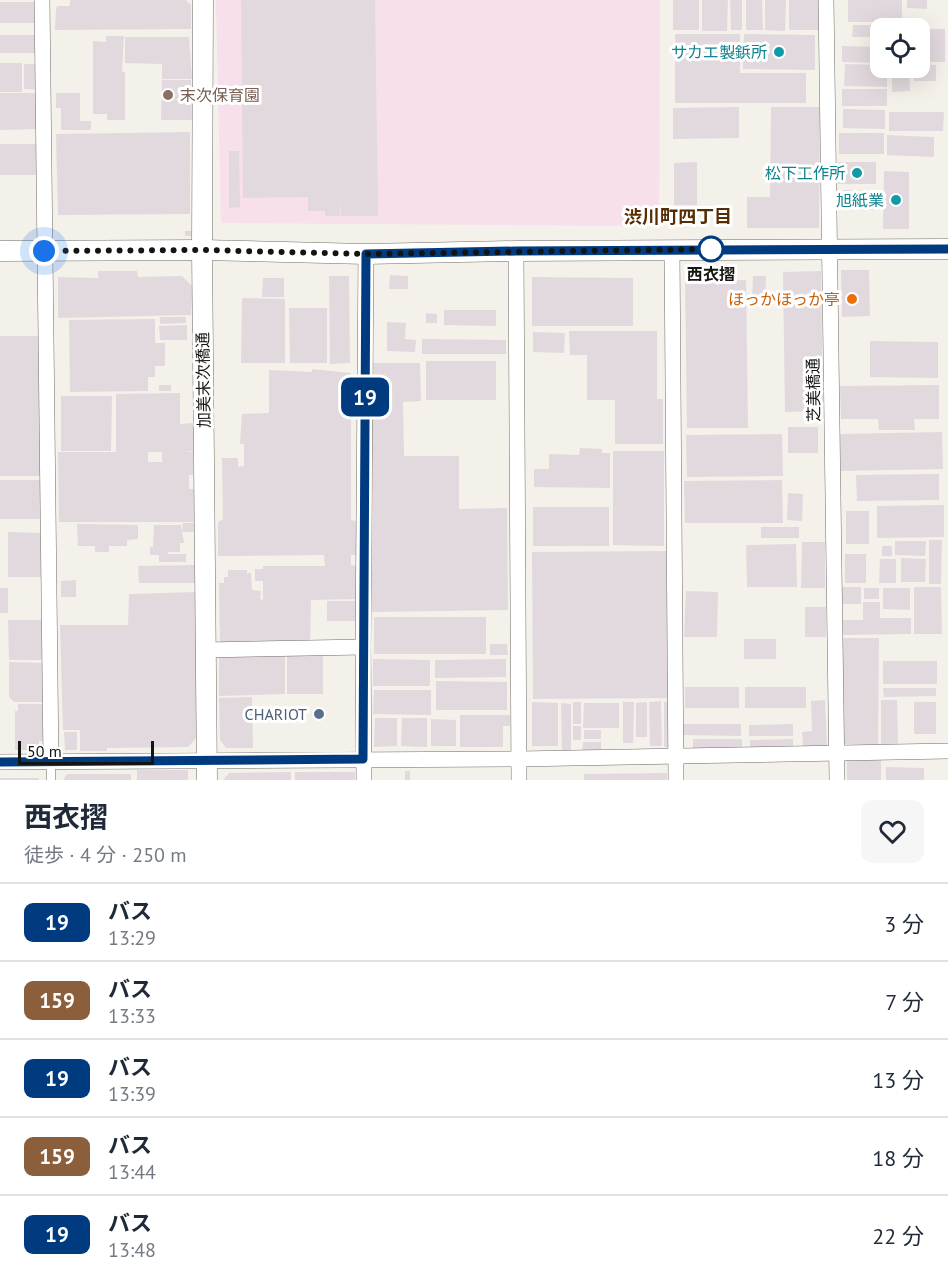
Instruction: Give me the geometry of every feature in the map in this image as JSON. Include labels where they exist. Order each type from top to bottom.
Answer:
[{"type":"street","points":[[42,0],[51,762]]},
{"type":"street","name":"加美末次橋通","points":[[203,0],[202,250],[207,770]]},
{"type":"street","name":"芝美橋通","points":[[826,0],[837,780]]},
{"type":"street","points":[[0,251],[202,250],[366,254],[948,249]]},
{"type":"street","points":[[672,250],[676,780]]},
{"type":"street","points":[[516,251],[519,780]]},
{"type":"street","points":[[364,780],[366,254]]},
{"type":"street","points":[[206,650],[363,647]]},
{"type":"street","points":[[0,762],[51,762],[207,770],[363,759],[519,759],[948,751]]},
{"type":"lane","points":[[51,762],[51,780]]},
{"type":"shaded area","points":[[216,0],[660,0],[659,226],[221,223]]},
{"type":"building","points":[[70,0],[186,0],[191,5],[191,29],[55,30],[57,6],[70,6]]},
{"type":"building","points":[[241,0],[375,0],[378,216],[341,216],[341,193],[340,216],[325,216],[325,211],[308,211],[308,197],[243,198]]},
{"type":"building","points":[[673,0],[699,0],[699,30],[673,30]]},
{"type":"building","points":[[702,0],[728,0],[727,31],[702,31]]},
{"type":"building","points":[[730,0],[742,0],[742,30],[731,30]]},
{"type":"building","points":[[746,0],[762,0],[763,30],[746,30]]},
{"type":"building","points":[[765,0],[786,0],[785,31],[765,30]]},
{"type":"building","points":[[789,0],[819,0],[819,30],[789,30]]},
{"type":"building","points":[[848,0],[902,0],[902,18],[870,18],[870,22],[848,22]]},
{"type":"building","points":[[907,0],[927,0],[927,9],[907,8]]},
{"type":"building","points":[[0,2],[39,2],[39,23],[0,23]]},
{"type":"building","points":[[853,25],[870,25],[870,37],[852,37]]},
{"type":"building","points":[[930,29],[945,29],[945,62],[930,62]]},
{"type":"building","points":[[675,34],[740,34],[740,73],[806,73],[806,103],[675,103]]},
{"type":"building","name":"サカエ製鋲所","points":[[744,34],[815,35],[815,70],[743,69]]},
{"type":"building","points":[[0,35],[37,35],[37,53],[0,53]]},
{"type":"building","points":[[106,36],[124,36],[122,72],[125,72],[125,120],[107,120],[107,114],[93,114],[93,41],[106,42]]},
{"type":"building","points":[[125,37],[189,37],[192,79],[162,79],[162,64],[125,63]]},
{"type":"building","points":[[842,46],[870,47],[870,63],[842,62]]},
{"type":"building","points":[[0,63],[22,63],[22,92],[0,92]]},
{"type":"building","points":[[24,64],[41,64],[41,90],[24,89]]},
{"type":"building","points":[[845,64],[870,65],[870,78],[887,78],[887,87],[844,86]]},
{"type":"building","points":[[930,65],[936,65],[936,81],[914,81],[914,78],[930,78]]},
{"type":"building","points":[[892,78],[909,78],[910,91],[892,92]]},
{"type":"building","points":[[162,80],[191,80],[192,120],[161,120]]},
{"type":"building","points":[[842,89],[887,89],[887,106],[842,106]]},
{"type":"building","points":[[0,93],[38,93],[37,129],[0,130]]},
{"type":"building","points":[[56,93],[80,93],[80,121],[91,121],[91,130],[61,130],[61,108],[56,108]]},
{"type":"building","points":[[739,107],[739,138],[673,139],[673,108]]},
{"type":"building","points":[[771,107],[820,107],[819,228],[747,228],[747,197],[770,197]]},
{"type":"building","points":[[843,109],[885,110],[885,129],[843,128]]},
{"type":"building","points":[[889,112],[944,112],[943,131],[889,131]]},
{"type":"building","points":[[190,132],[190,214],[58,215],[56,134]]},
{"type":"building","points":[[839,133],[884,133],[884,154],[839,154]]},
{"type":"building","points":[[887,135],[934,137],[934,157],[887,155]]},
{"type":"building","points":[[0,144],[38,144],[38,175],[0,175]]},
{"type":"building","points":[[229,151],[239,151],[240,207],[229,208]]},
{"type":"building","points":[[697,162],[697,205],[674,205],[674,163]]},
{"type":"building","name":"松下工作所","points":[[838,162],[876,162],[876,184],[838,184]]},
{"type":"building","name":"旭紙業","points":[[884,171],[909,172],[909,229],[883,229]]},
{"type":"building","points":[[843,190],[878,191],[877,210],[842,209]]},
{"type":"building","points":[[185,231],[192,231],[192,236],[185,236]]},
{"type":"building","points":[[841,270],[869,270],[870,316],[842,317]]},
{"type":"building","points":[[98,271],[137,271],[138,277],[182,276],[193,287],[191,315],[58,318],[58,277],[98,278]]},
{"type":"building","points":[[821,271],[823,411],[785,412],[783,272]]},
{"type":"building","points":[[390,275],[408,276],[408,289],[389,289]]},
{"type":"building","points":[[329,276],[349,276],[350,363],[330,364]]},
{"type":"building","points":[[753,276],[766,276],[765,300],[752,299]]},
{"type":"building","points":[[532,277],[633,278],[633,326],[532,326]]},
{"type":"building","points":[[263,278],[284,278],[284,297],[262,297]]},
{"type":"building","points":[[746,280],[748,428],[687,428],[685,281]]},
{"type":"building","points":[[242,298],[285,299],[285,363],[241,363]]},
{"type":"building","points":[[289,308],[327,308],[327,363],[290,363]]},
{"type":"building","points":[[444,310],[496,310],[496,326],[444,325]]},
{"type":"building","points":[[426,313],[437,314],[437,323],[426,323]]},
{"type":"building","points":[[160,317],[186,317],[186,323],[160,324]]},
{"type":"building","points":[[155,319],[155,343],[165,343],[165,366],[155,366],[155,377],[148,377],[148,391],[70,392],[69,320]]},
{"type":"building","points":[[387,322],[406,323],[405,339],[416,340],[415,352],[387,351]]},
{"type":"building","points":[[187,325],[187,340],[160,340],[159,326]]},
{"type":"building","points":[[569,331],[657,331],[657,399],[663,399],[663,444],[615,444],[615,400],[587,400],[587,355],[570,355]]},
{"type":"building","points":[[533,332],[565,333],[564,353],[533,352]]},
{"type":"building","points":[[0,336],[40,336],[42,476],[0,476]]},
{"type":"building","points":[[422,339],[506,340],[506,354],[422,354]]},
{"type":"building","points":[[870,341],[938,342],[938,378],[870,377]]},
{"type":"building","points":[[426,361],[496,361],[496,400],[426,400]]},
{"type":"building","points":[[369,363],[420,363],[421,401],[403,402],[404,456],[459,456],[459,509],[507,508],[508,610],[372,612]]},
{"type":"building","points":[[312,369],[351,373],[351,520],[356,521],[356,555],[351,555],[351,565],[356,566],[356,599],[311,600],[310,643],[220,643],[219,583],[224,583],[224,577],[228,577],[228,570],[247,570],[247,573],[251,573],[252,590],[261,591],[260,599],[263,600],[263,581],[255,581],[255,569],[263,569],[263,566],[325,566],[324,555],[218,556],[218,522],[223,519],[222,458],[238,458],[238,467],[244,466],[244,444],[240,444],[242,414],[269,413],[269,370],[312,372]]},
{"type":"building","points":[[159,385],[171,385],[171,391],[159,391]]},
{"type":"building","points":[[939,385],[939,419],[914,419],[915,430],[879,430],[878,419],[841,419],[840,386]]},
{"type":"building","points":[[180,393],[180,424],[194,423],[193,451],[185,452],[193,452],[193,475],[189,475],[189,489],[194,489],[195,522],[59,522],[58,452],[116,452],[116,394]],"holes":[[[148,452],[162,452],[162,462],[148,462]]]},
{"type":"building","points":[[61,396],[112,396],[111,451],[61,451]]},
{"type":"building","points":[[788,427],[818,427],[818,453],[788,453]]},
{"type":"building","points":[[942,432],[943,469],[841,471],[840,434]]},
{"type":"building","points":[[782,434],[783,476],[687,477],[686,435]]},
{"type":"building","points":[[580,448],[602,449],[602,453],[610,453],[610,488],[534,487],[534,469],[549,469],[549,454],[579,455]]},
{"type":"building","points":[[613,451],[664,451],[664,546],[613,545]]},
{"type":"building","points":[[939,474],[939,500],[857,501],[856,475]]},
{"type":"building","points":[[0,480],[40,480],[40,519],[0,519]]},
{"type":"building","points":[[782,480],[783,523],[685,523],[684,481]]},
{"type":"building","points":[[788,493],[803,494],[802,521],[787,520]]},
{"type":"building","points":[[944,505],[944,537],[877,538],[877,506]]},
{"type":"building","points":[[533,507],[609,507],[609,546],[533,546]]},
{"type":"building","points":[[846,511],[869,511],[869,544],[846,544]]},
{"type":"building","points":[[183,523],[194,523],[194,532],[182,532]]},
{"type":"building","points":[[77,524],[138,525],[138,539],[127,540],[127,546],[109,546],[109,552],[95,552],[95,546],[78,546]]},
{"type":"building","points":[[154,525],[181,525],[184,543],[180,543],[180,552],[168,552],[168,554],[186,554],[186,562],[159,562],[159,555],[150,555],[150,547],[153,547]]},
{"type":"building","points":[[761,527],[799,527],[799,538],[761,538]]},
{"type":"building","points":[[8,532],[42,533],[42,577],[8,577]]},
{"type":"building","points":[[929,540],[942,540],[941,584],[929,584]]},
{"type":"building","points":[[895,541],[926,541],[925,556],[895,555]]},
{"type":"building","points":[[802,542],[825,542],[825,588],[801,588]]},
{"type":"building","points":[[796,544],[797,587],[747,587],[746,545]]},
{"type":"building","points":[[882,546],[892,546],[892,556],[882,556]]},
{"type":"building","points":[[669,551],[671,698],[533,699],[532,552]]},
{"type":"building","points":[[845,554],[866,554],[866,583],[845,583]]},
{"type":"building","points":[[901,558],[926,559],[925,582],[901,582]]},
{"type":"building","points":[[880,559],[896,559],[896,583],[879,583]]},
{"type":"building","points":[[195,565],[195,583],[139,583],[138,566]]},
{"type":"building","points":[[76,580],[76,597],[61,597],[61,581]]},
{"type":"building","points":[[841,587],[861,587],[861,604],[841,604]]},
{"type":"building","points":[[914,587],[941,587],[942,634],[914,634]]},
{"type":"building","points":[[0,588],[8,588],[8,613],[0,613]]},
{"type":"building","points":[[864,588],[879,588],[879,599],[864,599]]},
{"type":"building","points":[[883,588],[910,588],[910,610],[883,609]]},
{"type":"building","points":[[686,591],[718,592],[717,637],[684,637]]},
{"type":"building","points":[[196,592],[197,737],[188,747],[107,748],[107,751],[80,751],[80,730],[63,730],[60,625],[128,625],[129,594]]},
{"type":"building","points":[[327,601],[357,601],[356,621],[327,621]]},
{"type":"building","points":[[863,602],[880,602],[880,618],[911,618],[911,634],[842,635],[842,620],[863,620]]},
{"type":"building","points":[[805,607],[826,607],[826,637],[805,637]]},
{"type":"building","points":[[374,617],[486,617],[486,654],[374,654]]},
{"type":"building","points":[[8,620],[42,620],[42,660],[9,660]]},
{"type":"building","points":[[843,638],[879,638],[878,745],[841,744]]},
{"type":"building","points":[[744,639],[776,639],[776,659],[744,659]]},
{"type":"building","points":[[490,644],[507,644],[508,655],[490,655]]},
{"type":"building","points":[[219,654],[285,654],[285,694],[219,696]]},
{"type":"building","points":[[287,654],[323,654],[323,694],[287,694]]},
{"type":"building","points":[[373,659],[430,660],[430,686],[373,686]]},
{"type":"building","points":[[506,659],[506,677],[435,678],[435,660]]},
{"type":"building","points":[[883,661],[937,661],[937,684],[883,684]]},
{"type":"building","points":[[9,662],[43,663],[43,702],[14,702],[9,697]]},
{"type":"building","points":[[436,681],[507,682],[507,710],[436,710]]},
{"type":"building","points":[[685,687],[739,687],[739,708],[685,708]]},
{"type":"building","points":[[745,687],[806,687],[806,708],[745,708]]},
{"type":"building","points":[[883,688],[936,688],[936,696],[884,697]]},
{"type":"building","points":[[374,690],[431,690],[431,715],[373,714]]},
{"type":"building","points":[[252,697],[253,748],[226,748],[220,740],[219,698]]},
{"type":"building","points":[[825,700],[827,746],[803,746],[802,732],[812,731],[811,701]]},
{"type":"building","points":[[881,700],[897,700],[898,744],[881,744]]},
{"type":"building","points":[[661,701],[662,746],[650,746],[649,702]]},
{"type":"building","points":[[672,701],[673,747],[664,747],[664,702]]},
{"type":"building","points":[[532,702],[558,703],[558,746],[532,746]]},
{"type":"building","points":[[573,702],[581,702],[581,724],[573,724]]},
{"type":"building","points":[[623,702],[634,702],[633,743],[623,743]]},
{"type":"building","points":[[647,702],[647,737],[636,737],[636,703]]},
{"type":"building","points":[[914,702],[936,702],[936,734],[914,734]]},
{"type":"building","points":[[561,703],[571,704],[571,751],[562,751]]},
{"type":"building","points":[[584,703],[619,703],[619,728],[583,728]]},
{"type":"building","points":[[18,704],[42,704],[42,711],[46,711],[45,741],[39,741],[39,748],[46,748],[46,756],[35,756],[35,750],[15,750],[15,711],[18,711]]},
{"type":"building","points":[[460,715],[510,715],[510,726],[503,726],[503,747],[460,747]]},
{"type":"building","points":[[375,718],[397,718],[397,746],[374,747]]},
{"type":"building","points":[[402,718],[427,718],[427,747],[401,746]]},
{"type":"building","points":[[431,719],[456,720],[456,746],[431,746]]},
{"type":"building","points":[[683,724],[741,724],[741,736],[683,735]]},
{"type":"building","points":[[793,724],[793,736],[749,736],[749,725]]},
{"type":"building","points":[[573,726],[581,726],[581,740],[573,740]]},
{"type":"building","points":[[584,730],[601,730],[601,739],[584,739]]},
{"type":"building","points":[[64,732],[77,732],[77,750],[65,750]]},
{"type":"building","points":[[693,739],[742,739],[742,749],[693,749]]},
{"type":"building","points":[[793,739],[793,749],[750,750],[750,740]]},
{"type":"building","points":[[583,742],[601,742],[601,750],[582,750]]},
{"type":"building","points":[[847,760],[881,760],[881,780],[847,780]]},
{"type":"building","points":[[886,767],[924,768],[924,780],[886,780]]},
{"type":"building","points":[[137,770],[188,770],[188,780],[137,780]]},
{"type":"building","points":[[405,771],[410,771],[410,780],[405,780]]},
{"type":"building","points":[[291,772],[291,780],[223,780],[229,773]]},
{"type":"building","points":[[295,772],[355,772],[355,780],[295,780]]},
{"type":"building","points":[[667,773],[667,780],[584,780],[584,774]]},
{"type":"building","points":[[67,774],[131,774],[131,780],[63,780]]},
{"type":"building","points":[[0,778],[39,778],[39,780],[0,780]]},
{"type":"bus line","name":"19","points":[[0,762],[363,759],[366,254],[948,249]]},
{"type":"place","name":"サカエ製鋲所","points":[[779,52]]},
{"type":"place","name":"末次保育園","points":[[168,95]]},
{"type":"place","name":"松下工作所","points":[[857,173]]},
{"type":"place","name":"旭紙業","points":[[896,200]]},
{"type":"place","name":"西衣摺","points":[[711,249]]},
{"type":"place","name":"ほっかほっか亭","points":[[852,299]]},
{"type":"place","name":"CHARIOT","points":[[319,714]]},
{"type":"district","name":"渋川町四丁目","points":[[678,216]]},
{"type":"route","points":[[44,251],[202,250],[366,254],[717,249],[711,249]]}]
